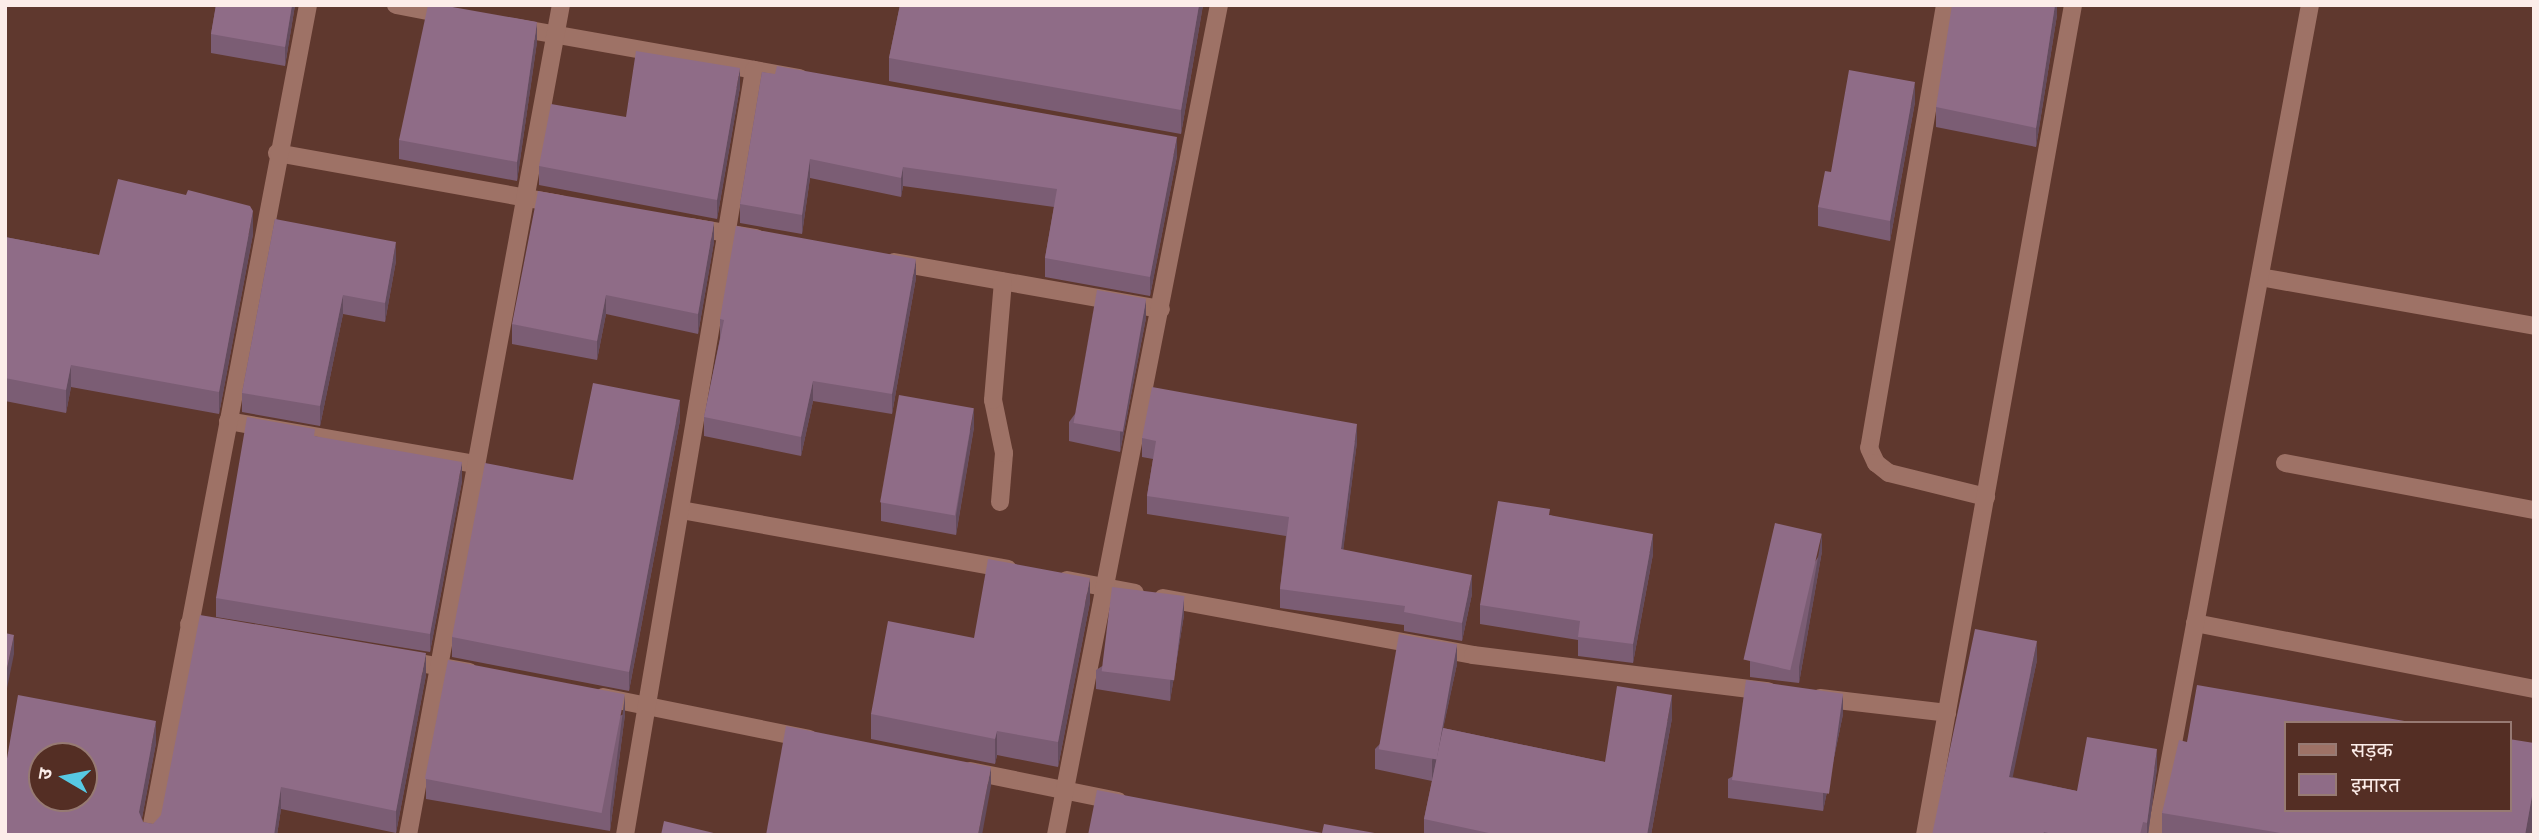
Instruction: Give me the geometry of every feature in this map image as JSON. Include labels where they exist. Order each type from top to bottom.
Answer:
[{"type":"street","points":[[150,835],[277,153],[308,5]]},
{"type":"street","points":[[396,5],[463,18]]},
{"type":"street","points":[[408,835],[436,665],[561,5]]},
{"type":"street","points":[[1056,835],[1161,309],[1185,146],[1219,5]]},
{"type":"street","points":[[1945,5],[1869,448],[1876,463],[1889,472],[1986,496]]},
{"type":"street","points":[[1925,835],[2073,5]]},
{"type":"street","points":[[2155,835],[2310,5]]},
{"type":"street","points":[[489,23],[823,82]]},
{"type":"street","points":[[625,835],[754,70]]},
{"type":"street","points":[[277,153],[579,207]]},
{"type":"street","points":[[673,224],[779,242]]},
{"type":"street","points":[[872,258],[1161,309]]},
{"type":"street","points":[[2260,277],[2534,326]]},
{"type":"street","points":[[1000,502],[1004,453],[993,400],[1003,281]]},
{"type":"street","points":[[228,421],[474,464]]},
{"type":"street","points":[[2285,463],[2534,510]]},
{"type":"street","points":[[681,510],[1025,572]]},
{"type":"street","points":[[1052,578],[1473,655],[1947,713]]},
{"type":"street","points":[[2196,623],[2534,689]]},
{"type":"street","points":[[189,624],[244,633]]},
{"type":"street","points":[[381,656],[489,675]]},
{"type":"street","points":[[581,693],[822,741]]},
{"type":"street","points":[[957,769],[1134,804]]},
{"type":"building","points":[[216,5],[292,5],[285,47],[211,34]]},
{"type":"building","points":[[428,5],[537,22],[517,162],[399,140]]},
{"type":"building","points":[[900,5],[1199,5],[1181,110],[889,58]]},
{"type":"building","points":[[1952,5],[2055,5],[2036,128],[1936,107]]},
{"type":"building","points":[[636,51],[740,68],[717,200],[539,166],[551,104],[626,117]]},
{"type":"building","points":[[777,66],[1177,137],[1150,277],[1045,258],[1057,189],[903,167],[901,178],[810,159],[802,215],[740,204],[762,72],[775,74]]},
{"type":"building","points":[[1849,70],[1915,82],[1890,221],[1818,207],[1825,171],[1831,172]]},
{"type":"building","points":[[118,179],[186,195],[188,190],[250,206],[253,211],[219,392],[71,365],[66,390],[5,378],[5,237],[99,255]]},
{"type":"building","points":[[538,191],[714,222],[698,314],[606,295],[597,341],[512,324]]},
{"type":"building","points":[[275,219],[396,242],[385,303],[343,295],[320,406],[242,393]]},
{"type":"building","points":[[736,226],[916,259],[892,394],[813,381],[801,437],[704,417],[724,320],[720,319]]},
{"type":"building","points":[[1097,290],[1146,299],[1123,432],[1074,423]]},
{"type":"building","points":[[593,383],[680,400],[629,672],[452,637],[485,463],[573,480]]},
{"type":"building","points":[[1152,387],[1357,424],[1341,549],[1472,575],[1462,623],[1404,612],[1405,606],[1280,589],[1289,517],[1147,496],[1156,441],[1142,438]]},
{"type":"building","points":[[899,395],[974,408],[955,516],[880,502]]},
{"type":"building","points":[[247,417],[315,429],[314,436],[462,462],[430,634],[216,598]]},
{"type":"building","points":[[1498,501],[1550,509],[1549,515],[1653,534],[1633,644],[1578,637],[1580,621],[1480,605]]},
{"type":"building","points":[[1775,523],[1822,534],[1790,670],[1744,659]]},
{"type":"building","points":[[988,559],[1090,578],[1058,742],[997,731],[995,739],[871,714],[888,621],[974,638]]},
{"type":"building","points":[[1112,587],[1184,596],[1174,680],[1102,671]]},
{"type":"building","points":[[200,615],[426,653],[396,811],[281,787],[274,835],[5,835],[5,770],[18,695],[156,721],[139,812],[143,822],[153,824],[161,815]]},
{"type":"building","points":[[1975,629],[2037,641],[2009,777],[2077,791],[2087,737],[2157,749],[2147,823],[2143,822],[2140,835],[2057,835],[2044,832],[2043,835],[1932,835]]},
{"type":"building","points":[[5,633],[14,635],[5,678]]},
{"type":"building","points":[[1399,634],[1457,644],[1437,759],[1379,749]]},
{"type":"building","points":[[448,660],[625,694],[602,813],[425,779]]},
{"type":"building","points":[[1746,680],[1843,694],[1829,794],[1732,780]]},
{"type":"building","points":[[2197,685],[2404,721],[2284,721],[2284,812],[2511,812],[2511,739],[2534,743],[2534,785],[2525,835],[2292,835],[2162,813],[2179,740],[2187,742]]},
{"type":"building","points":[[1617,686],[1672,695],[1647,835],[1498,835],[1424,819],[1443,728],[1605,762]]},
{"type":"building","points":[[786,726],[991,767],[978,835],[766,835]]},
{"type":"building","points":[[1097,790],[1322,833],[1324,824],[1386,835],[1088,835]]},
{"type":"building","points":[[664,821],[722,835],[661,835]]}]
